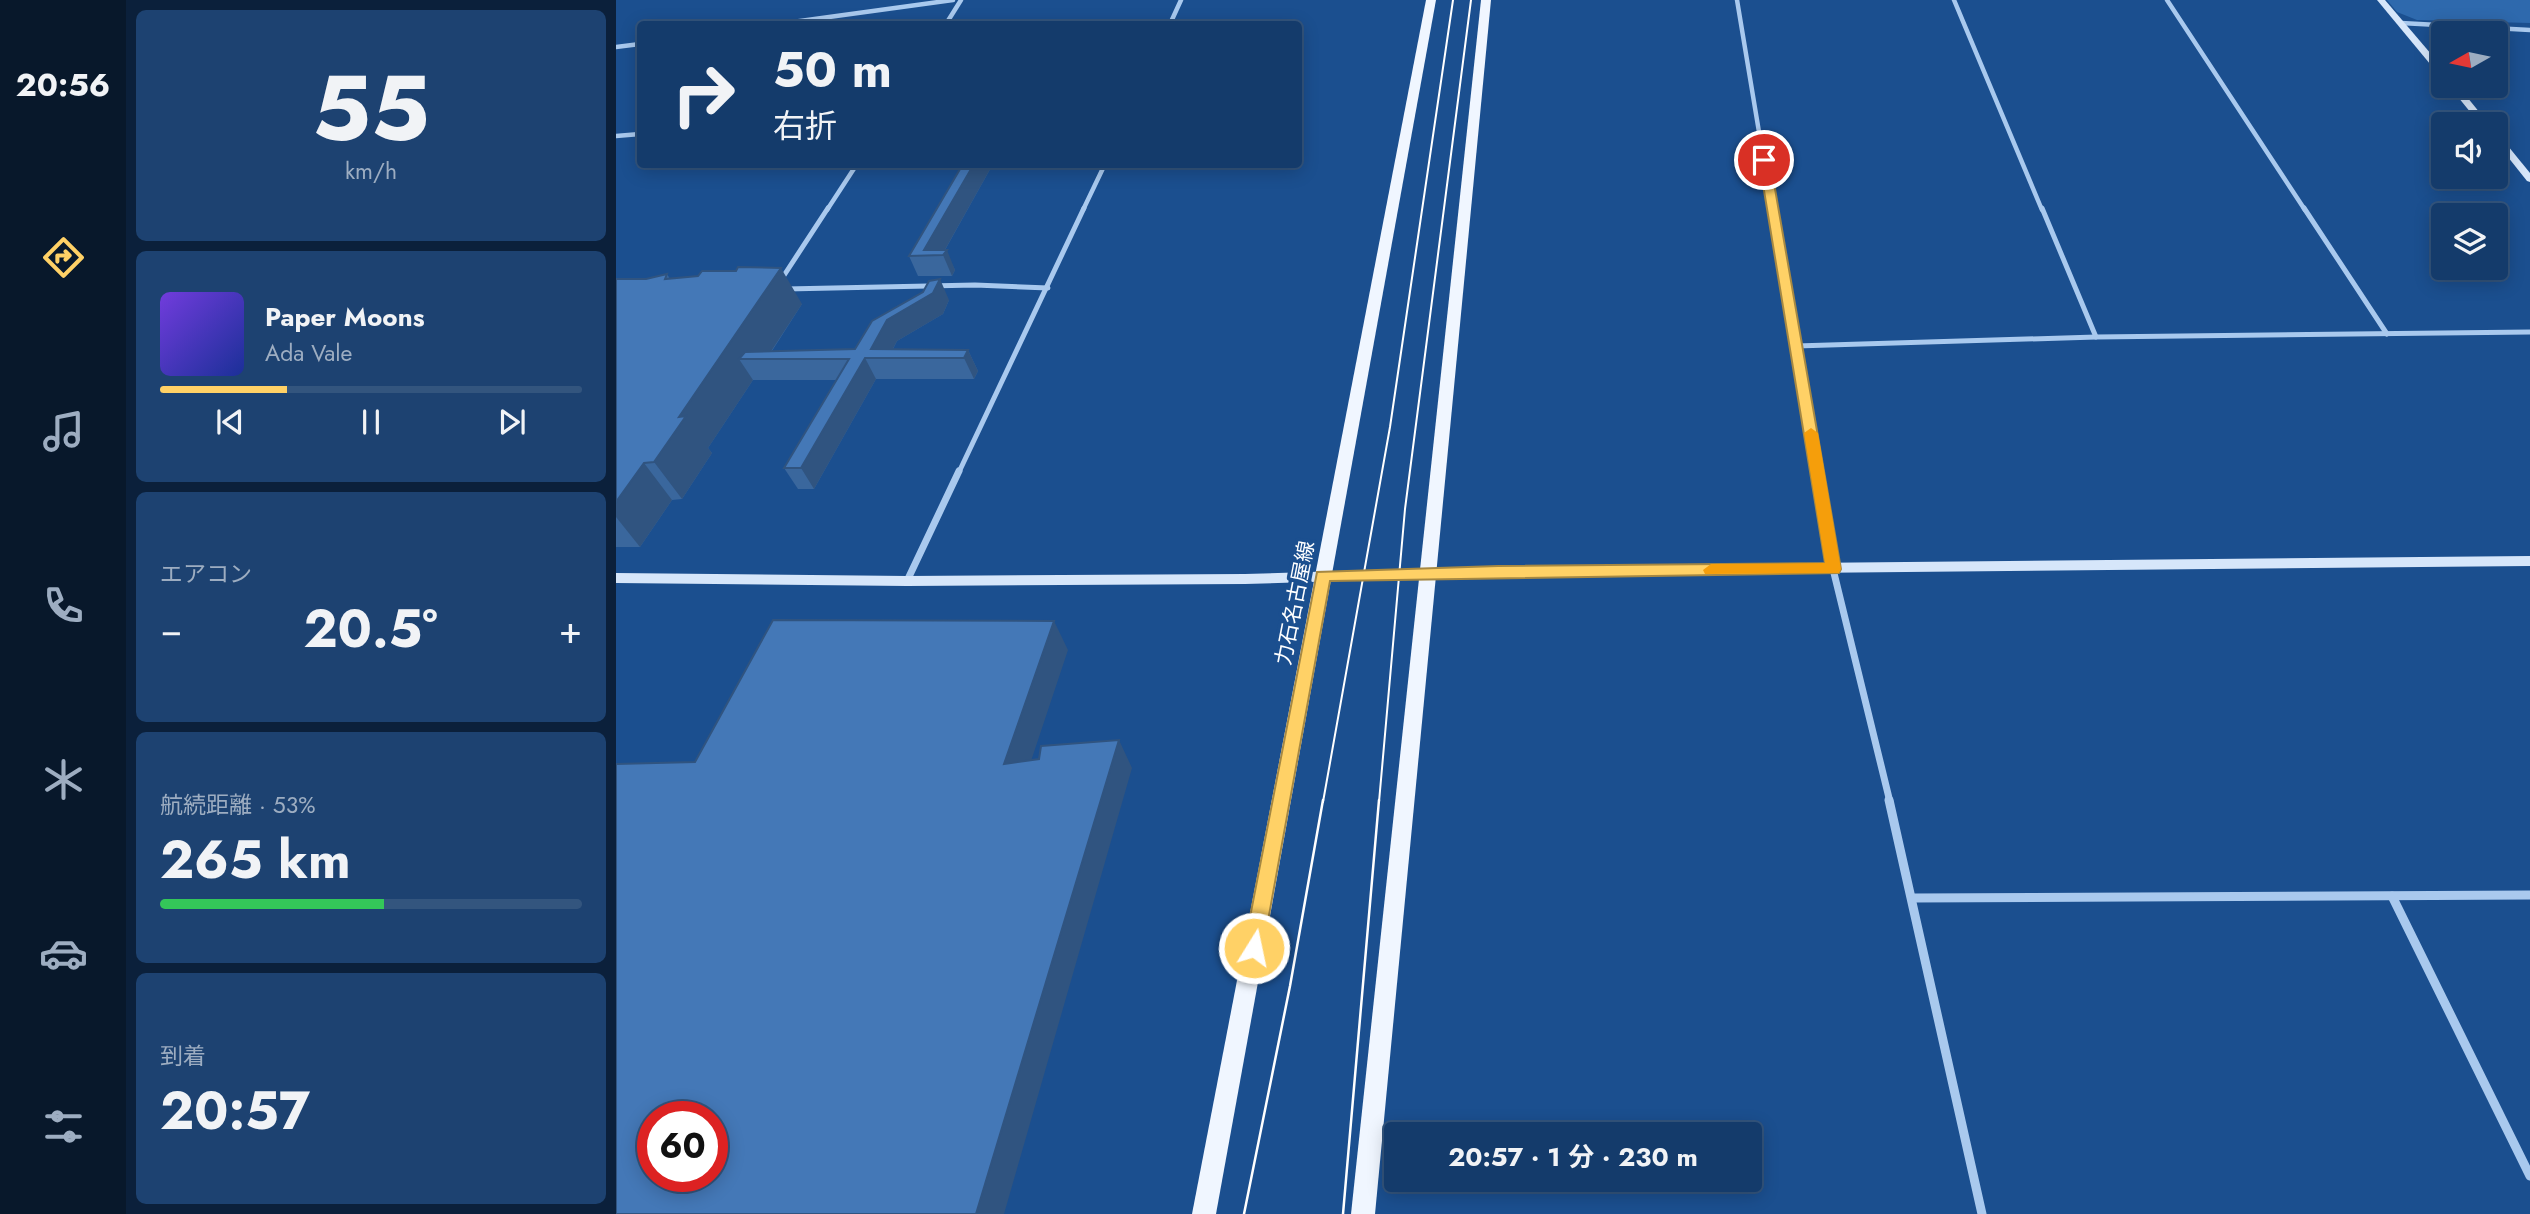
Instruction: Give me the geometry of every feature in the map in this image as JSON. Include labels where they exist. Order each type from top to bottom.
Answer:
[{"type":"main road","name":"力石名古屋線","points":[[1204,1214],[1431,0]]},
{"type":"main road","points":[[1363,1214],[1486,0]]},
{"type":"street","points":[[800,21],[953,0]]},
{"type":"street","points":[[948,21],[961,0]]},
{"type":"street","points":[[1171,21],[1181,0]]},
{"type":"street","points":[[1737,0],[1833,569],[1913,898],[1982,1214]]},
{"type":"street","points":[[1954,0],[2096,337]]},
{"type":"street","points":[[2167,0],[2387,334]]},
{"type":"street","points":[[2381,0],[2431,59]]},
{"type":"street","points":[[2401,23],[2530,30]]},
{"type":"street","points":[[616,47],[637,44]]},
{"type":"street","points":[[2463,98],[2475,112]]},
{"type":"street","points":[[616,136],[637,134]]},
{"type":"street","points":[[2508,151],[2530,178]]},
{"type":"street","points":[[854,168],[775,289],[975,285],[1048,288]]},
{"type":"street","points":[[906,582],[1103,168]]},
{"type":"street","points":[[1796,346],[2096,337],[2530,332]]},
{"type":"street","points":[[616,578],[906,582],[1429,572],[2530,561]]},
{"type":"street","points":[[1913,898],[2530,895]]},
{"type":"street","points":[[2392,896],[2530,1176]]},
{"type":"shaded area","points":[[2387,0],[2530,0],[2530,23],[2417,20],[2397,12]]},
{"type":"building","points":[[961,168],[972,168],[924,250],[947,250],[943,255],[909,256]]},
{"type":"building","points":[[738,267],[781,268],[679,417],[686,416],[654,462],[644,463],[616,502],[616,279],[646,279],[667,274],[665,279],[698,276],[702,271],[736,271]]},
{"type":"building","points":[[940,279],[933,293],[887,320],[871,349],[968,350],[964,358],[865,358],[801,468],[784,468],[849,359],[739,359],[745,352],[855,349],[872,321],[923,292],[929,281]]},
{"type":"building","points":[[773,620],[1054,621],[1004,764],[1039,759],[1041,746],[1119,740],[976,1214],[616,1214],[616,764],[695,762]]},
{"type":"tram line","points":[[1323,802],[1390,427],[1453,0]]},
{"type":"tram line","points":[[1379,802],[1405,509],[1471,0]]},
{"type":"tram line","points":[[1244,1214],[1290,986],[1323,800]]},
{"type":"tram line","points":[[1343,1214],[1379,800]]},
{"type":"slow traffic","points":[[1711,570],[1833,569],[1811,433]]},
{"type":"route","points":[[1254,948],[1323,576],[1498,571],[1833,569],[1764,160]]}]
